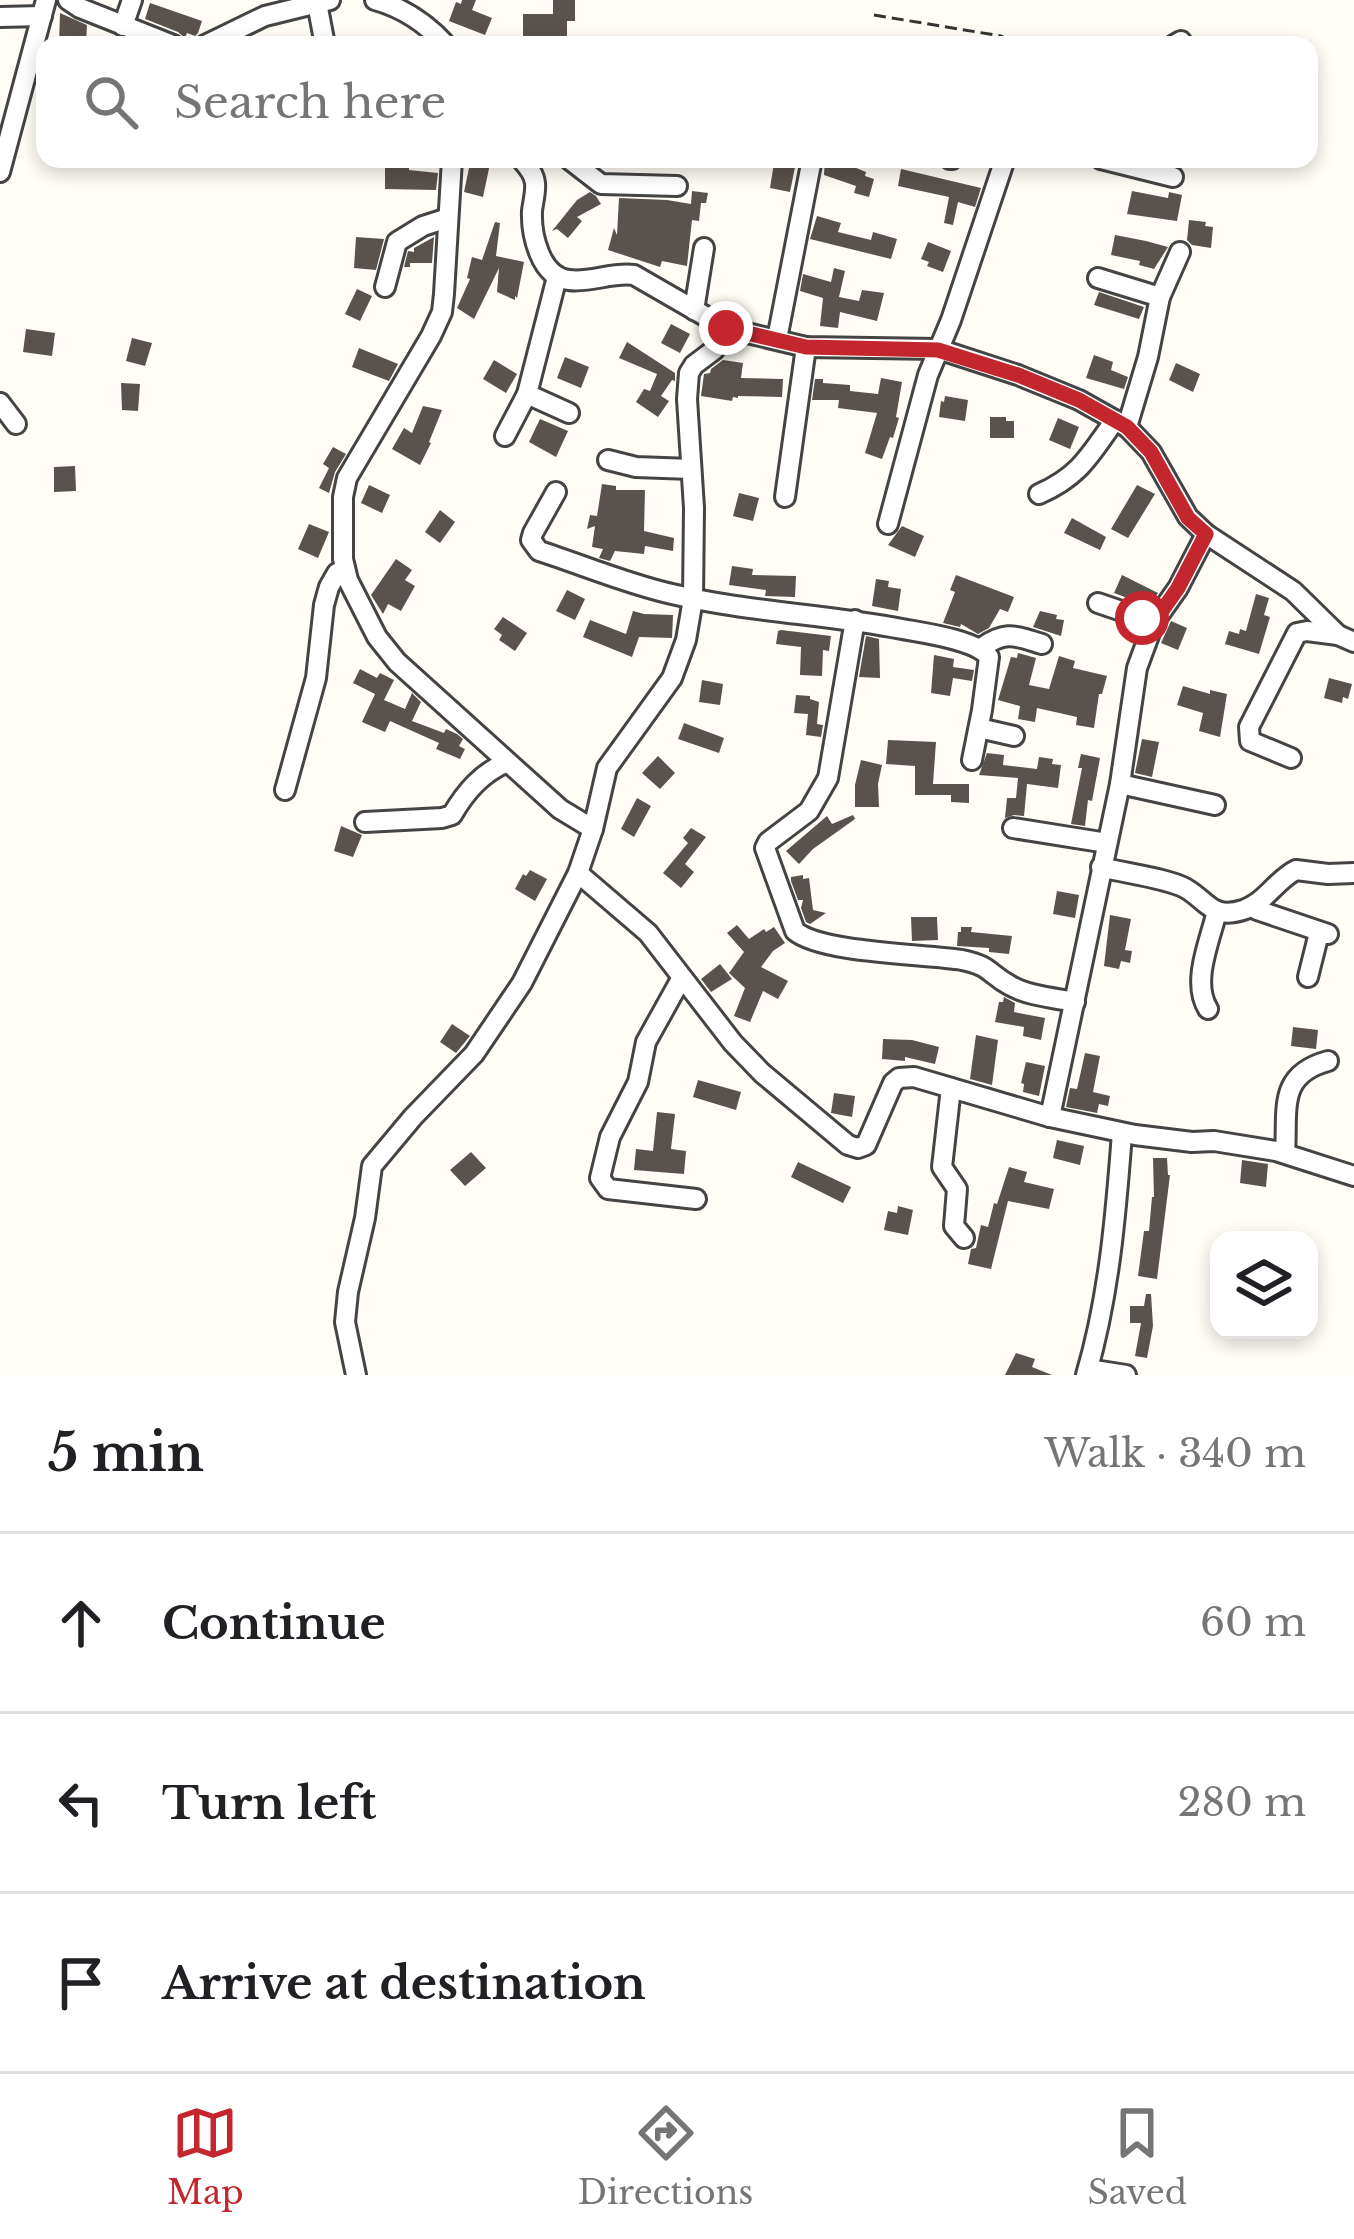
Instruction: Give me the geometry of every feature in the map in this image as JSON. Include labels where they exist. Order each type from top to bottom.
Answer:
[{"type":"street","points":[[68,0],[149,36]]},
{"type":"street","points":[[123,26],[132,0]]},
{"type":"street","points":[[250,0],[253,22]]},
{"type":"street","points":[[375,0],[411,15],[436,36]]},
{"type":"street","points":[[224,36],[253,22],[323,2],[325,36]]},
{"type":"street","points":[[0,17],[44,8]]},
{"type":"street","points":[[0,172],[36,38]]},
{"type":"street","points":[[451,168],[444,294],[437,324],[347,478],[342,540],[345,569],[386,651],[560,809],[593,829]]},
{"type":"street","points":[[527,168],[534,178],[533,233],[543,259],[557,277],[573,281],[634,275],[726,328],[806,347],[938,350],[1079,400],[1121,424],[1151,452],[1188,518],[1293,591],[1346,639]]},
{"type":"street","points":[[534,178],[556,168]]},
{"type":"street","points":[[581,168],[601,184],[676,186]]},
{"type":"street","points":[[777,338],[810,168]]},
{"type":"street","points":[[888,524],[938,350],[1002,168]]},
{"type":"street","points":[[1137,168],[1173,177]]},
{"type":"street","points":[[385,287],[397,242],[448,218]]},
{"type":"street","points":[[694,310],[704,248]]},
{"type":"street","points":[[1039,494],[1077,472],[1121,424],[1148,357],[1160,297],[1180,252]]},
{"type":"street","points":[[506,436],[527,394],[557,277]]},
{"type":"street","points":[[1098,278],[1160,297]]},
{"type":"street","points":[[356,1375],[346,1322],[348,1292],[372,1166],[474,1054],[522,983],[578,873],[608,768],[672,678],[686,640],[693,598],[689,373],[714,350],[726,328]]},
{"type":"street","points":[[785,497],[806,347]]},
{"type":"street","points":[[527,394],[569,413]]},
{"type":"street","points":[[0,403],[16,424]]},
{"type":"street","points":[[608,460],[636,467],[692,469]]},
{"type":"street","points":[[556,492],[533,533],[531,540],[539,551],[668,594],[855,620],[981,648],[989,657],[972,760]]},
{"type":"street","points":[[1050,1117],[1120,784],[1137,668],[1154,622],[1206,534]]},
{"type":"street","points":[[285,790],[316,678],[324,605],[337,573],[345,569]]},
{"type":"street","points":[[1098,603],[1154,622]]},
{"type":"street","points":[[855,620],[828,778],[808,811],[765,848],[795,931],[805,938],[868,950],[983,965],[1011,986],[1076,1002]]},
{"type":"street","points":[[1291,758],[1250,741],[1249,728],[1298,633],[1346,639]]},
{"type":"street","points":[[981,648],[1004,635],[1042,644]]},
{"type":"street","points":[[979,728],[1014,736]]},
{"type":"street","points":[[365,822],[452,815],[463,796],[490,769],[507,762]]},
{"type":"street","points":[[1120,784],[1215,805]]},
{"type":"street","points":[[1013,829],[1107,843]]},
{"type":"street","points":[[1101,867],[1184,887],[1206,906],[1230,912],[1252,906],[1295,869],[1354,873]]},
{"type":"street","points":[[578,873],[648,934],[680,979],[762,1073],[848,1145],[858,1148],[870,1140],[893,1083],[899,1078],[923,1078],[1050,1117],[1122,1133],[1285,1153],[1354,1176]]},
{"type":"street","points":[[1252,906],[1324,933],[1308,976]]},
{"type":"street","points":[[1208,1009],[1200,993],[1201,980],[1217,911]]},
{"type":"street","points":[[680,979],[646,1042],[638,1082],[610,1137],[600,1178],[608,1189],[696,1199]]},
{"type":"street","points":[[1285,1153],[1295,1076],[1328,1061]]},
{"type":"street","points":[[952,1088],[942,1167],[957,1189],[953,1226],[964,1238]]},
{"type":"street","points":[[1122,1133],[1116,1220],[1087,1372],[1126,1375]]},
{"type":"path","points":[[874,15],[1001,36]]},
{"type":"building","points":[[476,0],[472,10],[492,18],[485,35],[449,21],[456,2]]},
{"type":"building","points":[[553,0],[575,0],[575,21],[567,21],[567,36],[523,36],[523,14],[553,14]]},
{"type":"building","points":[[150,3],[202,21],[195,36],[183,36],[145,19]]},
{"type":"building","points":[[60,13],[87,25],[86,36],[59,36]]},
{"type":"building","points":[[385,168],[438,173],[436,190],[385,189]]},
{"type":"building","points":[[469,168],[489,168],[483,197],[464,192]]},
{"type":"building","points":[[773,168],[795,168],[790,192],[770,188]]},
{"type":"building","points":[[824,168],[856,168],[874,179],[869,197],[854,193],[856,186],[824,175]]},
{"type":"building","points":[[901,169],[981,188],[975,207],[958,202],[953,225],[944,223],[949,197],[898,186]]},
{"type":"building","points":[[692,191],[708,193],[706,203],[701,203],[699,221],[692,220],[687,266],[662,261],[660,267],[608,250],[614,228],[617,235],[619,198],[691,204]]},
{"type":"building","points":[[1132,191],[1168,198],[1169,192],[1182,195],[1177,221],[1127,214]]},
{"type":"building","points":[[590,192],[601,204],[577,217],[582,221],[568,238],[557,229],[552,231],[577,200]]},
{"type":"building","points":[[817,216],[841,223],[838,232],[871,240],[873,232],[897,239],[891,259],[810,239]]},
{"type":"building","points":[[1189,220],[1213,227],[1211,248],[1187,240]]},
{"type":"building","points":[[495,222],[500,223],[496,256],[524,262],[517,298],[497,292],[499,268],[474,319],[457,308],[470,279],[472,257],[482,260]]},
{"type":"building","points":[[1115,235],[1168,247],[1154,269],[1111,255]]},
{"type":"building","points":[[356,237],[384,239],[376,270],[354,268]]},
{"type":"building","points":[[434,237],[432,263],[404,267],[408,251],[414,252]]},
{"type":"building","points":[[928,242],[951,251],[943,272],[921,259]]},
{"type":"building","points":[[834,268],[845,271],[839,297],[859,301],[862,290],[884,293],[877,321],[840,312],[838,328],[820,326],[823,298],[800,291],[803,274],[831,282]]},
{"type":"building","points":[[357,289],[372,296],[360,321],[345,314]]},
{"type":"building","points":[[1099,292],[1144,307],[1139,319],[1094,305]]},
{"type":"building","points":[[671,324],[690,334],[680,353],[661,343]]},
{"type":"building","points":[[26,329],[55,333],[52,356],[23,352]]},
{"type":"building","points":[[132,338],[152,343],[145,366],[126,361]]},
{"type":"building","points":[[627,342],[675,373],[675,381],[661,396],[669,401],[658,417],[636,402],[644,389],[650,391],[657,374],[619,358]]},
{"type":"building","points":[[359,348],[398,364],[389,381],[352,367]]},
{"type":"building","points":[[1094,355],[1113,362],[1111,370],[1128,377],[1124,389],[1086,378]]},
{"type":"building","points":[[565,357],[589,367],[581,388],[557,378]]},
{"type":"building","points":[[494,360],[517,374],[506,393],[483,379]]},
{"type":"building","points":[[723,360],[743,363],[741,378],[783,379],[782,397],[738,396],[732,401],[701,396],[704,374]]},
{"type":"building","points":[[1176,363],[1200,374],[1193,392],[1169,380]]},
{"type":"building","points":[[881,378],[902,382],[899,418],[882,459],[865,453],[877,413],[838,408],[839,400],[812,400],[815,379],[878,394]]},
{"type":"building","points":[[121,383],[140,384],[138,411],[122,410]]},
{"type":"building","points":[[945,396],[968,400],[965,421],[939,417]]},
{"type":"building","points":[[423,406],[442,410],[420,465],[392,449],[404,428],[412,433]]},
{"type":"building","points":[[990,417],[1014,421],[1014,438],[990,438]]},
{"type":"building","points":[[1058,418],[1079,427],[1070,449],[1049,440]]},
{"type":"building","points":[[540,419],[568,431],[556,457],[529,442]]},
{"type":"building","points":[[333,447],[346,454],[329,493],[319,488],[329,468],[323,464]]},
{"type":"building","points":[[75,466],[76,491],[54,492],[54,467]]},
{"type":"building","points":[[602,484],[616,486],[616,490],[645,490],[644,531],[674,538],[673,551],[645,546],[644,554],[615,551],[610,561],[599,558],[603,549],[592,547],[595,526],[587,529],[590,515],[597,516]]},
{"type":"building","points":[[369,485],[390,495],[382,513],[361,503]]},
{"type":"building","points":[[1137,485],[1155,494],[1128,538],[1111,529]]},
{"type":"building","points":[[739,493],[759,498],[753,521],[733,516]]},
{"type":"building","points":[[440,510],[455,522],[440,543],[425,532]]},
{"type":"building","points":[[1072,518],[1106,537],[1100,550],[1064,533]]},
{"type":"building","points":[[309,524],[329,532],[318,558],[298,549]]},
{"type":"building","points":[[902,526],[924,536],[915,557],[888,545]]},
{"type":"building","points":[[396,559],[412,570],[405,580],[415,586],[401,611],[388,604],[383,614],[371,595]]},
{"type":"building","points":[[732,566],[753,569],[752,575],[796,576],[795,597],[765,596],[766,590],[729,585]]},
{"type":"building","points":[[956,575],[1014,597],[1008,612],[1000,609],[989,628],[978,634],[961,624],[943,623]]},
{"type":"building","points":[[1122,575],[1158,593],[1149,606],[1114,593]]},
{"type":"building","points":[[876,579],[901,589],[898,611],[872,606]]},
{"type":"building","points":[[567,590],[585,599],[575,620],[556,611]]},
{"type":"building","points":[[1256,594],[1269,598],[1264,615],[1270,617],[1259,654],[1225,644],[1229,631],[1246,631]]},
{"type":"building","points":[[633,611],[673,615],[672,638],[639,637],[632,657],[583,637],[590,620],[626,634]]},
{"type":"building","points":[[1040,611],[1064,620],[1061,636],[1033,627]]},
{"type":"building","points":[[503,617],[527,633],[515,651],[499,640],[502,635],[494,629]]},
{"type":"building","points":[[1171,621],[1187,628],[1178,650],[1161,643]]},
{"type":"building","points":[[781,630],[831,636],[829,651],[823,650],[822,676],[800,675],[801,647],[776,644]]},
{"type":"building","points":[[866,636],[879,639],[880,678],[859,677]]},
{"type":"building","points":[[1018,653],[1036,658],[1029,685],[1049,689],[1059,656],[1075,661],[1073,668],[1107,676],[1094,728],[1076,725],[1077,717],[1037,708],[1035,722],[1018,719],[1020,706],[998,700],[1011,657],[1017,658]]},
{"type":"building","points":[[934,655],[954,659],[953,667],[974,670],[972,681],[953,678],[950,696],[931,693]]},
{"type":"building","points":[[360,669],[394,680],[384,700],[405,709],[412,693],[421,702],[412,721],[457,734],[463,739],[459,746],[465,749],[460,759],[436,749],[439,743],[390,721],[385,732],[362,722],[375,694],[353,683]]},
{"type":"building","points":[[1329,678],[1352,684],[1348,699],[1343,697],[1342,703],[1324,698]]},
{"type":"building","points":[[702,680],[723,684],[720,705],[699,702]]},
{"type":"building","points":[[1183,686],[1227,694],[1220,737],[1199,731],[1203,713],[1177,705]]},
{"type":"building","points":[[796,695],[819,702],[821,737],[806,735],[808,714],[794,713]]},
{"type":"building","points":[[684,723],[724,738],[719,753],[678,739]]},
{"type":"building","points":[[1142,739],[1159,742],[1152,777],[1135,773]]},
{"type":"building","points":[[888,740],[936,742],[933,784],[969,784],[969,803],[951,802],[951,795],[915,795],[915,766],[886,764]]},
{"type":"building","points":[[987,753],[1004,755],[1003,765],[1037,769],[1039,757],[1053,759],[1052,764],[1061,765],[1058,788],[1027,784],[1024,816],[1005,818],[1007,798],[1016,798],[1018,778],[979,775]]},
{"type":"building","points":[[1081,754],[1100,758],[1085,826],[1071,824]]},
{"type":"building","points":[[658,756],[675,773],[660,789],[642,773]]},
{"type":"building","points":[[861,760],[882,765],[879,807],[855,807]]},
{"type":"building","points":[[637,798],[651,806],[634,837],[621,829]]},
{"type":"building","points":[[853,815],[855,819],[799,864],[786,851],[827,816],[832,824]]},
{"type":"building","points":[[341,826],[362,835],[353,857],[334,851]]},
{"type":"building","points":[[691,828],[706,837],[685,864],[694,872],[681,888],[663,873],[688,843],[683,838]]},
{"type":"building","points":[[530,870],[547,879],[535,901],[515,889]]},
{"type":"building","points":[[803,875],[809,878],[813,910],[826,913],[810,924],[791,881]]},
{"type":"building","points":[[1057,891],[1079,895],[1075,918],[1053,914]]},
{"type":"building","points":[[1110,915],[1131,919],[1125,950],[1132,951],[1130,963],[1121,961],[1119,969],[1104,966]]},
{"type":"building","points":[[911,917],[937,917],[938,940],[912,941]]},
{"type":"building","points":[[737,925],[749,939],[774,927],[785,943],[761,967],[788,981],[778,999],[763,991],[750,1022],[734,1016],[745,988],[729,973],[744,952],[727,933]]},
{"type":"building","points":[[961,927],[1012,936],[1009,954],[957,946]]},
{"type":"building","points":[[720,964],[732,979],[711,992],[701,979]]},
{"type":"building","points":[[1004,997],[1015,1003],[1014,1012],[1045,1018],[1041,1040],[1023,1036],[1024,1027],[995,1022]]},
{"type":"building","points":[[452,1024],[470,1036],[456,1053],[440,1042]]},
{"type":"building","points":[[1293,1027],[1318,1030],[1316,1049],[1291,1046]]},
{"type":"building","points":[[976,1035],[998,1040],[992,1085],[970,1079]]},
{"type":"building","points":[[883,1039],[939,1047],[935,1064],[905,1057],[905,1061],[882,1059]]},
{"type":"building","points":[[1085,1053],[1100,1056],[1093,1092],[1110,1096],[1108,1106],[1099,1104],[1097,1113],[1066,1107],[1070,1088],[1077,1089]]},
{"type":"building","points":[[1026,1062],[1045,1066],[1039,1096],[1023,1092]]},
{"type":"building","points":[[698,1080],[741,1092],[736,1110],[693,1097]]},
{"type":"building","points":[[834,1093],[855,1096],[852,1117],[831,1113]]},
{"type":"building","points":[[657,1112],[675,1114],[671,1149],[686,1151],[684,1174],[634,1170],[636,1149],[653,1151]]},
{"type":"building","points":[[1057,1140],[1084,1146],[1080,1165],[1053,1158]]},
{"type":"building","points":[[471,1152],[486,1168],[465,1186],[450,1170]]},
{"type":"building","points":[[1153,1158],[1167,1158],[1170,1175],[1157,1279],[1138,1276],[1154,1197]]},
{"type":"building","points":[[1242,1160],[1268,1164],[1266,1187],[1240,1183]]},
{"type":"building","points":[[798,1162],[851,1187],[843,1203],[791,1177]]},
{"type":"building","points":[[1009,1167],[1027,1172],[1024,1182],[1054,1189],[1049,1209],[1008,1201],[991,1269],[968,1264],[981,1225],[988,1227]]},
{"type":"building","points":[[898,1206],[913,1210],[908,1235],[884,1230],[888,1211],[897,1213]]},
{"type":"building","points":[[1146,1294],[1151,1294],[1153,1326],[1147,1358],[1135,1356],[1141,1323],[1130,1323],[1130,1306],[1144,1306]]},
{"type":"building","points":[[1016,1353],[1035,1359],[1032,1367],[1052,1375],[1005,1375]]},
{"type":"route","points":[[726,328],[806,347],[938,350],[1049,387],[1127,427],[1151,452],[1188,518],[1206,534],[1154,622],[1142,618]]}]
